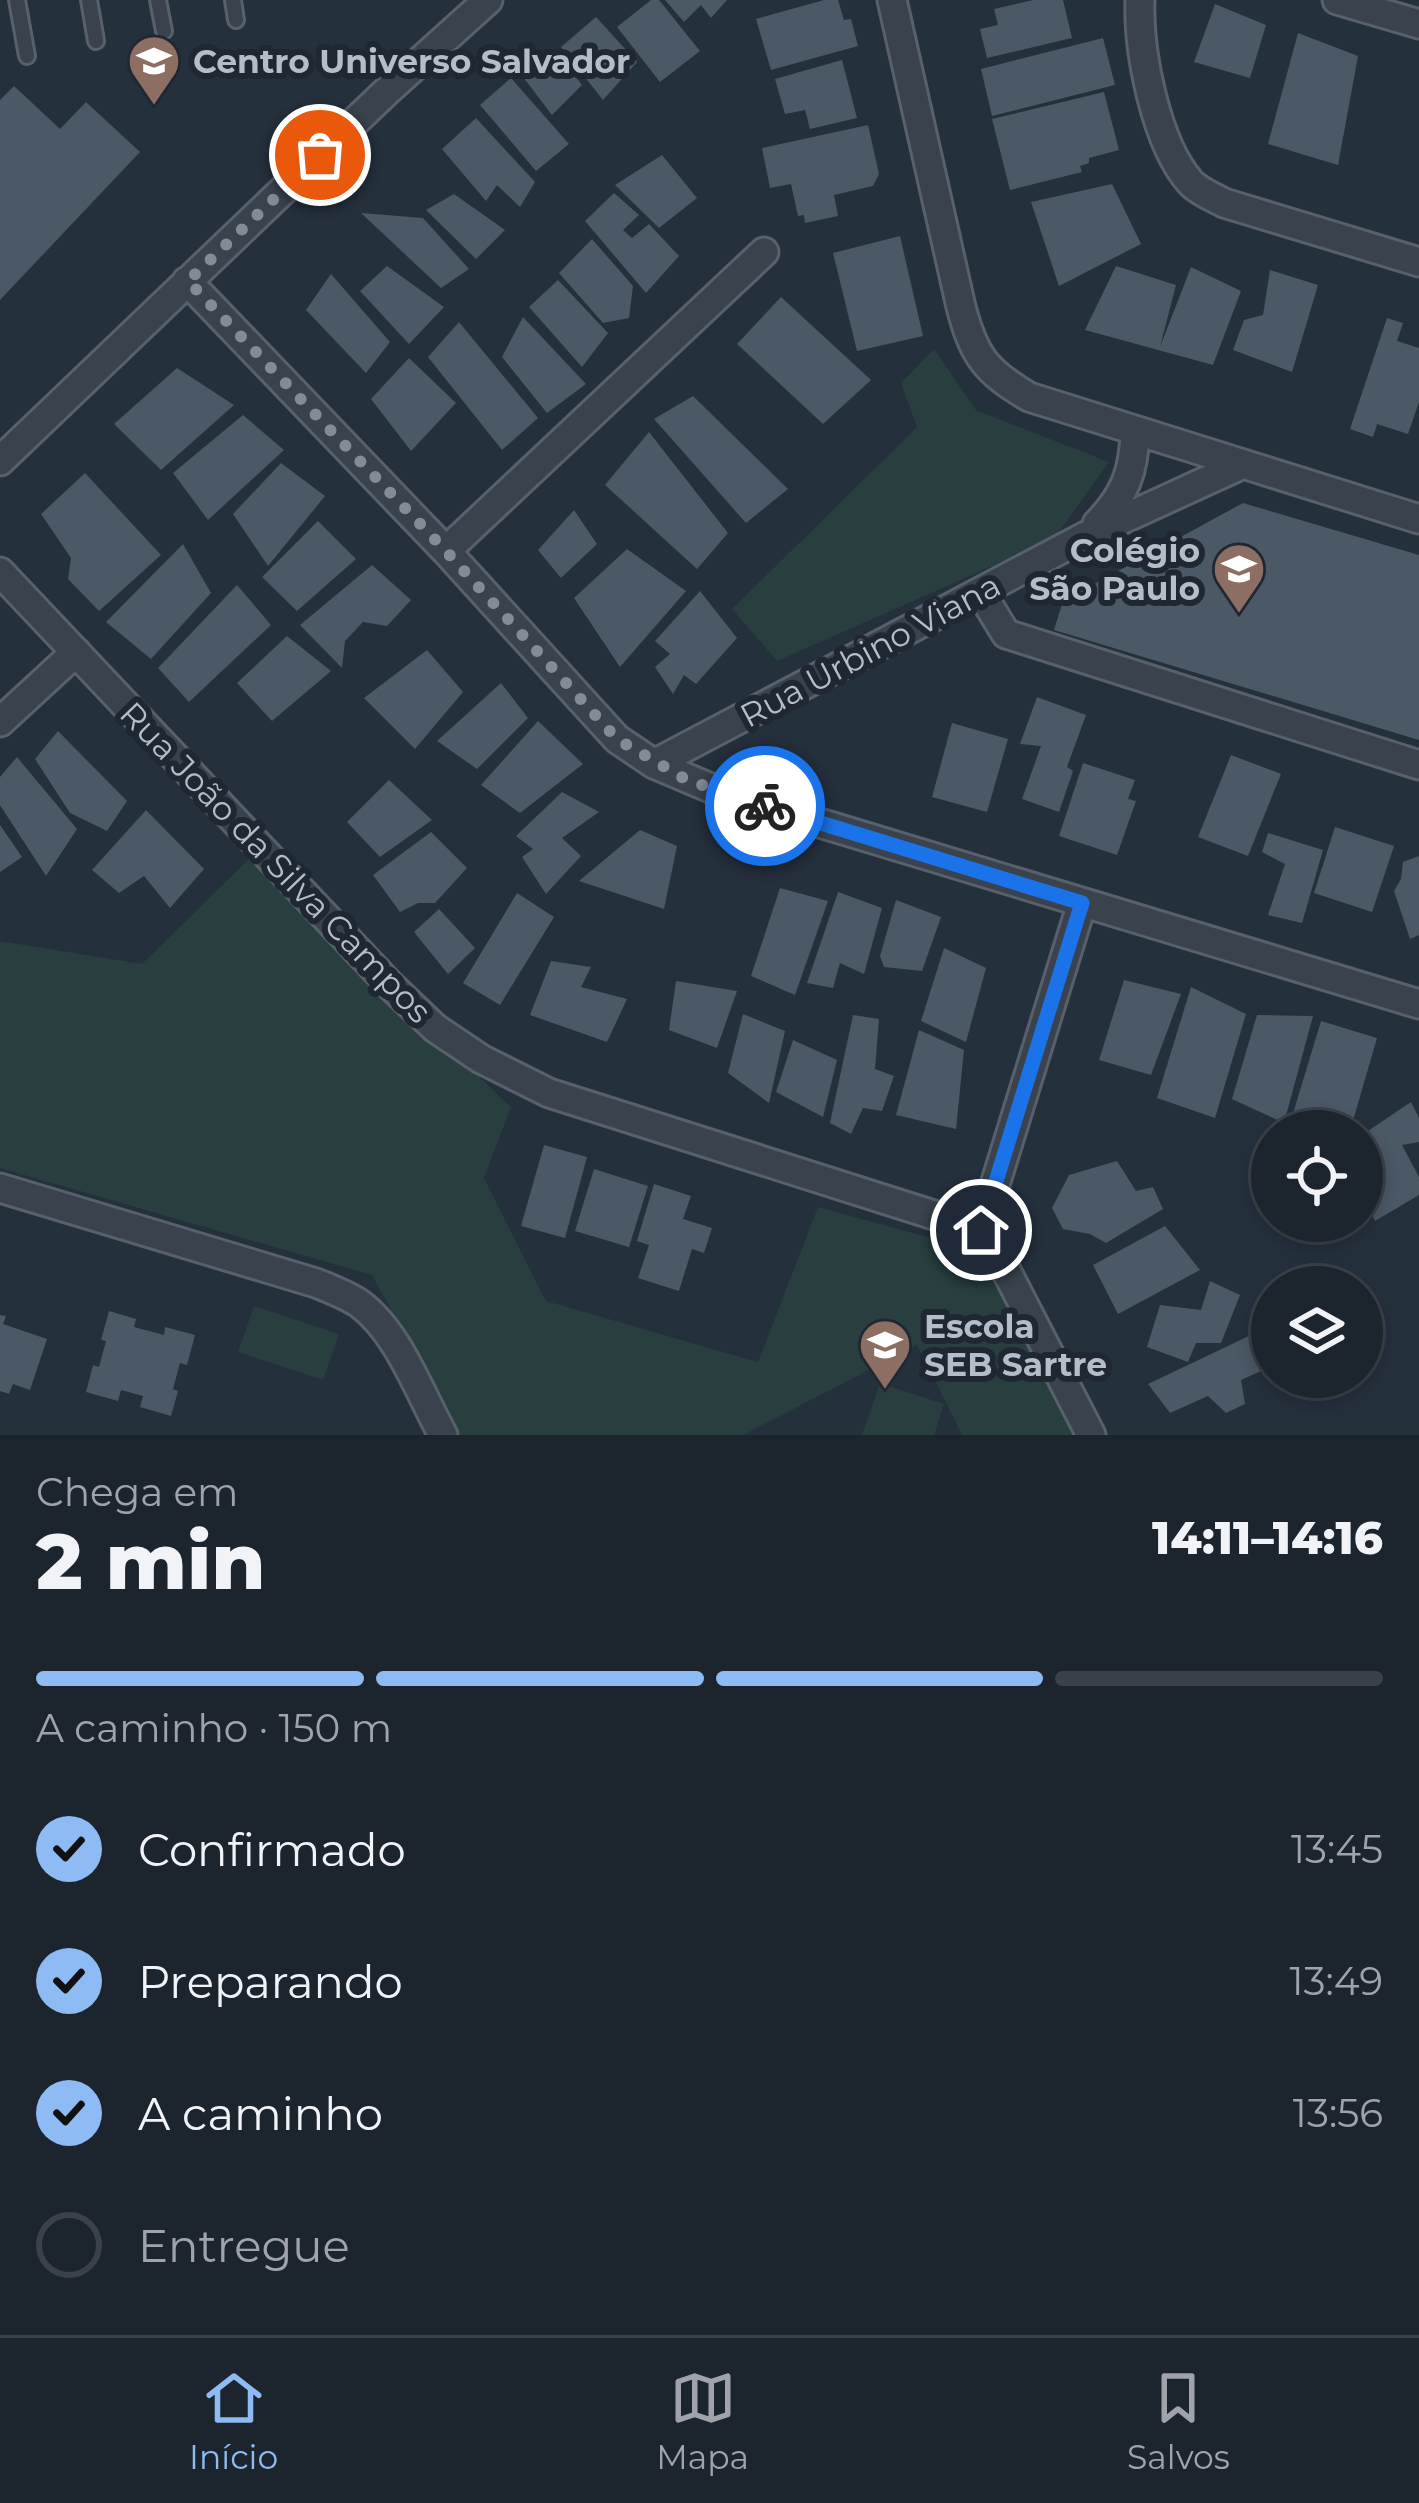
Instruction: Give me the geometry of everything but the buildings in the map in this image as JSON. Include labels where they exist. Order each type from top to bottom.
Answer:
[{"type":"street","points":[[0,461],[488,0]]},
{"type":"street","points":[[892,0],[961,307],[982,364],[1029,397],[1419,520]]},
{"type":"street","points":[[1139,0],[1143,51],[1165,140],[1176,164],[1196,188],[1224,203],[1419,262]]},
{"type":"street","points":[[1337,0],[1419,24]]},
{"type":"street","points":[[446,551],[764,252]]},
{"type":"street","points":[[188,281],[446,551],[617,739],[654,764],[727,795],[1419,1004]]},
{"type":"street","name":"Rua Urbino Viana","points":[[1086,536],[1128,484],[1135,431]]},
{"type":"street","name":"Rua Urbino Viana","points":[[654,764],[1086,536],[1241,465]]},
{"type":"street","name":"Rua João da Silva Campos","points":[[0,572],[392,986],[435,1028],[481,1059],[549,1093],[981,1230]]},
{"type":"street","points":[[981,593],[1006,634],[1419,765]]},
{"type":"street","points":[[0,722],[76,652]]},
{"type":"street","points":[[1082,903],[981,1230],[1091,1435]]},
{"type":"street","points":[[0,1188],[316,1283],[361,1305],[391,1340],[443,1435]]},
{"type":"lane","points":[[17,0],[27,56]]},
{"type":"lane","points":[[89,0],[97,41]]},
{"type":"lane","points":[[158,0],[164,31]]},
{"type":"lane","points":[[233,0],[236,20]]},
{"type":"green space","points":[[934,349],[976,410],[1109,462],[1054,539],[777,661],[732,609],[917,427],[901,383]]},
{"type":"green space","points":[[249,859],[511,1107],[484,1178],[546,1301],[758,1362],[818,1207],[978,1251],[1076,1435],[962,1435],[917,1345],[743,1435],[460,1435],[372,1275],[0,1168],[0,941],[142,964]]},
{"type":"green space","points":[[254,1306],[339,1334],[323,1380],[238,1352]]},
{"type":"green space","points":[[880,1383],[944,1404],[934,1435],[862,1435]]},
{"type":"way so far","points":[[320,155],[188,281],[446,551],[617,739],[687,780],[765,806]]},
{"type":"place","name":"Centro Universo Salvador","points":[[154,107]]},
{"type":"place","name":"Colégio São Paulo","points":[[1239,615]]},
{"type":"place","name":"Escola SEB Sartre","points":[[885,1391]]},
{"type":"route","points":[[765,806],[1082,903],[981,1230]]}]
